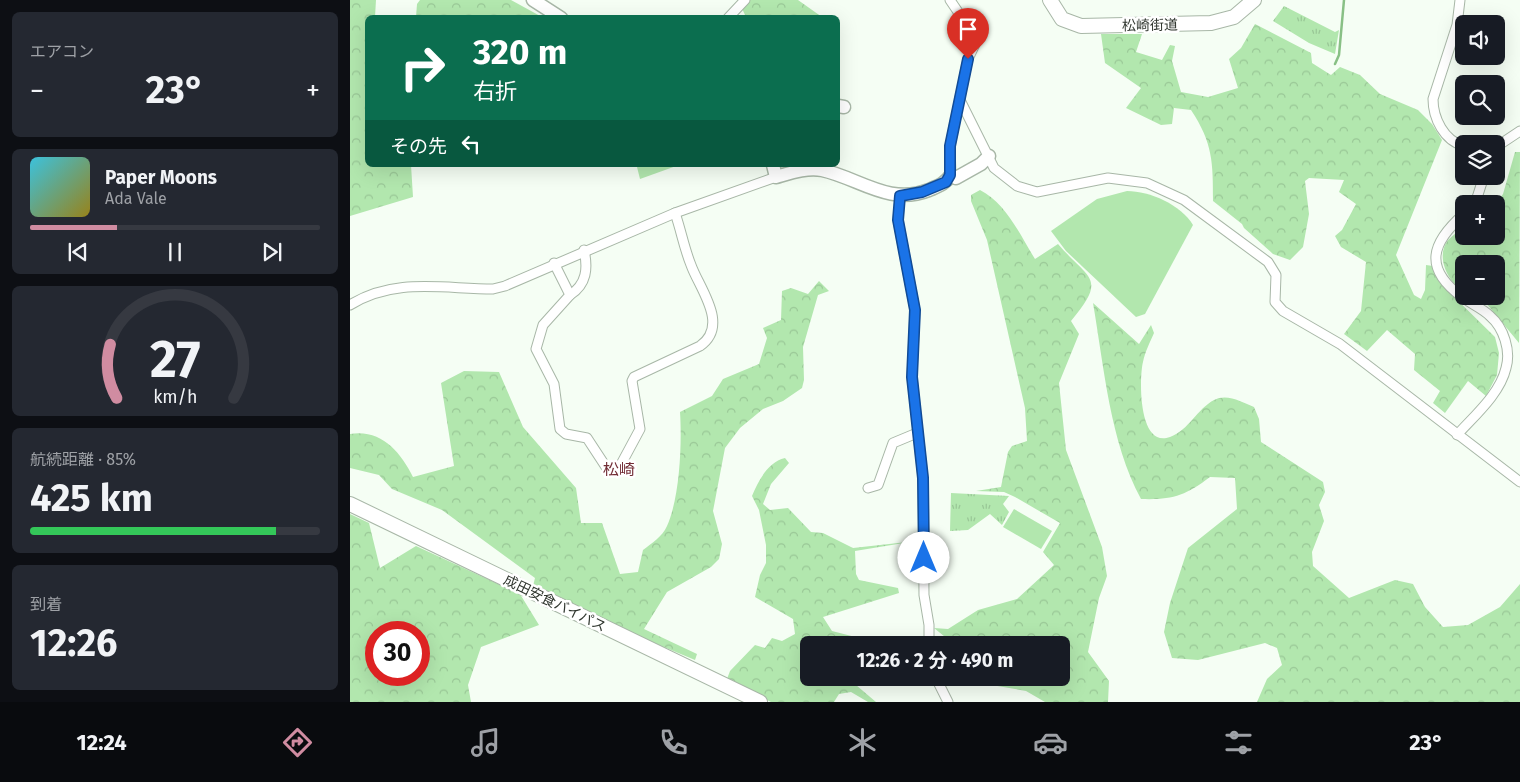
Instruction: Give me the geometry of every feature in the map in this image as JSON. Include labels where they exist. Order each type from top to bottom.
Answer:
[{"type":"main road","name":"松崎街道","points":[[1050,0],[1062,19],[1081,26],[1211,23],[1234,17],[1254,0]]},
{"type":"main road","name":"成田安食バイパス","points":[[350,504],[760,702]]},
{"type":"street","points":[[533,0],[557,15]]},
{"type":"street","points":[[731,15],[745,0]]},
{"type":"street","points":[[350,305],[368,295],[414,285],[493,289],[774,171],[820,170],[866,188],[900,196],[922,192],[946,182],[950,175],[950,146],[968,59],[977,40],[950,0]]},
{"type":"street","points":[[1455,142],[1445,133],[1433,106],[1433,99],[1457,24],[1460,0]]},
{"type":"street","points":[[960,100],[998,173],[1017,186],[1029,190],[1046,191],[1088,181],[1121,179],[1147,183],[1174,193],[1268,262],[1276,275],[1275,302],[1283,311],[1340,344],[1520,482]]},
{"type":"street","points":[[1505,141],[1520,131]]},
{"type":"street","points":[[950,175],[956,178],[981,164],[989,156]]},
{"type":"street","points":[[900,196],[898,220],[915,310],[912,377],[923,478],[924,595],[929,636]]},
{"type":"street","points":[[584,250],[586,274],[578,289],[570,295],[543,325],[536,348],[554,384],[560,429],[566,434],[587,438],[606,467],[610,471],[615,471],[619,468],[640,429],[632,381],[634,376],[700,346],[707,340],[711,332],[712,313],[708,298],[691,267],[675,213]]},
{"type":"street","points":[[1455,223],[1441,237],[1435,258],[1438,267],[1443,279],[1452,289],[1492,317],[1499,326],[1505,340],[1508,360],[1506,370],[1498,385],[1457,435]]},
{"type":"street","points":[[554,263],[570,295]]},
{"type":"street","points":[[868,488],[878,485],[893,443],[917,433]]},
{"type":"street","points":[[940,686],[948,702]]},
{"type":"green space","points":[[350,0],[376,0],[375,15],[365,15],[365,167],[411,167],[413,197],[350,216]]},
{"type":"green space","points":[[420,0],[511,0],[538,15],[416,15],[417,4]]},
{"type":"green space","points":[[738,0],[798,0],[819,15],[745,15]]},
{"type":"green space","points":[[1284,6],[1335,32],[1339,30],[1335,54],[1309,43],[1273,21]]},
{"type":"green space","points":[[1255,24],[1311,53],[1312,63],[1331,75],[1340,67],[1360,75],[1380,94],[1418,110],[1432,124],[1442,140],[1396,255],[1414,295],[1421,299],[1425,290],[1426,265],[1433,266],[1440,283],[1455,298],[1455,305],[1462,305],[1495,337],[1499,353],[1497,375],[1486,396],[1468,381],[1445,413],[1433,403],[1440,391],[1414,370],[1415,354],[1387,330],[1367,351],[1344,334],[1361,311],[1366,262],[1341,247],[1335,236],[1342,230],[1356,204],[1339,192],[1344,180],[1309,178],[1305,181],[1309,214],[1303,247],[1290,260],[1273,254],[1242,224],[1213,201],[1213,175],[1208,143],[1191,110],[1174,108],[1172,124],[1161,125],[1126,108],[1141,88],[1105,63],[1101,34],[1142,34],[1136,52],[1162,60],[1170,45],[1175,46],[1172,61],[1181,92],[1208,97],[1238,88],[1229,59],[1241,48]]},
{"type":"green space","points":[[1515,152],[1520,152],[1519,343],[1488,305],[1505,305],[1505,255],[1455,255],[1455,284],[1448,276],[1443,261],[1444,247],[1455,234],[1455,245],[1505,245],[1505,195],[1503,194]]},
{"type":"green space","points":[[637,167],[673,167],[640,179]]},
{"type":"green space","points":[[980,190],[1005,211],[1035,259],[1058,244],[1090,280],[1089,295],[1071,321],[1079,334],[1059,383],[1066,450],[1102,547],[1107,576],[1099,598],[1088,652],[1109,681],[1108,702],[1045,702],[1026,691],[997,686],[1070,686],[1070,636],[944,636],[934,628],[948,629],[978,610],[1017,599],[1054,565],[1043,552],[1060,523],[1004,492],[976,491],[1001,487],[1008,452],[1012,446],[1027,441],[1025,408],[987,240],[971,201],[971,195]]},
{"type":"green space","points":[[1127,191],[1155,196],[1164,200],[1181,211],[1193,225],[1145,314],[1136,317],[1066,251],[1051,231],[1097,199]]},
{"type":"green space","points":[[819,281],[829,291],[818,295],[803,347],[804,380],[802,388],[783,401],[763,409],[740,428],[725,448],[713,511],[722,544],[719,559],[711,567],[667,592],[644,629],[697,654],[695,660],[628,632],[533,586],[535,578],[442,510],[392,489],[379,475],[350,468],[350,434],[361,433],[371,435],[388,444],[396,451],[413,477],[454,466],[441,383],[464,371],[499,372],[523,427],[576,488],[581,523],[602,523],[620,574],[638,572],[643,550],[656,540],[667,526],[675,500],[681,439],[680,412],[712,396],[723,379],[759,364],[767,338],[763,328],[781,320],[782,291],[791,288],[808,294]]},
{"type":"green space","points":[[1093,303],[1139,344],[1151,325],[1154,333],[1144,358],[1141,396],[1146,423],[1152,433],[1159,438],[1170,437],[1188,425],[1214,400],[1224,397],[1234,399],[1254,407],[1259,419],[1261,442],[1323,482],[1325,492],[1319,505],[1324,521],[1312,552],[1313,566],[1349,598],[1395,580],[1413,584],[1425,607],[1443,627],[1468,625],[1500,607],[1520,584],[1520,702],[1257,702],[1267,679],[1282,665],[1277,648],[1265,643],[1198,660],[1172,658],[1164,632],[1170,603],[1188,548],[1237,509],[1235,478],[1210,477],[1193,489],[1178,496],[1161,499],[1141,499],[1130,477],[1115,429]]},
{"type":"green space","points":[[785,458],[789,463],[771,484],[763,504],[770,510],[788,508],[811,532],[823,533],[853,548],[916,541],[855,551],[856,574],[859,580],[898,588],[899,593],[823,617],[832,631],[852,636],[800,636],[800,686],[857,686],[876,702],[868,702],[851,692],[839,694],[834,702],[771,702],[727,679],[730,671],[755,645],[765,648],[772,638],[782,641],[795,634],[793,619],[755,597],[760,575],[766,563],[766,545],[759,510],[752,496],[761,478],[779,460]]},
{"type":"green space","points":[[951,493],[1009,496],[1003,504],[1009,512],[1002,525],[990,514],[968,530],[950,531]]},
{"type":"green space","points":[[1014,509],[1052,531],[1041,549],[1003,527]]},
{"type":"green space","points":[[350,514],[369,523],[380,568],[416,546],[520,594],[539,625],[481,647],[468,685],[471,702],[350,702]]},
{"type":"waterway","points":[[1335,64],[1339,55],[1344,0]]},
{"type":"district","name":"松崎","points":[[619,469]]},
{"type":"route","points":[[924,558],[923,478],[912,377],[915,310],[898,220],[898,202],[900,196],[922,192],[946,182],[950,175],[950,146],[968,59]]}]
